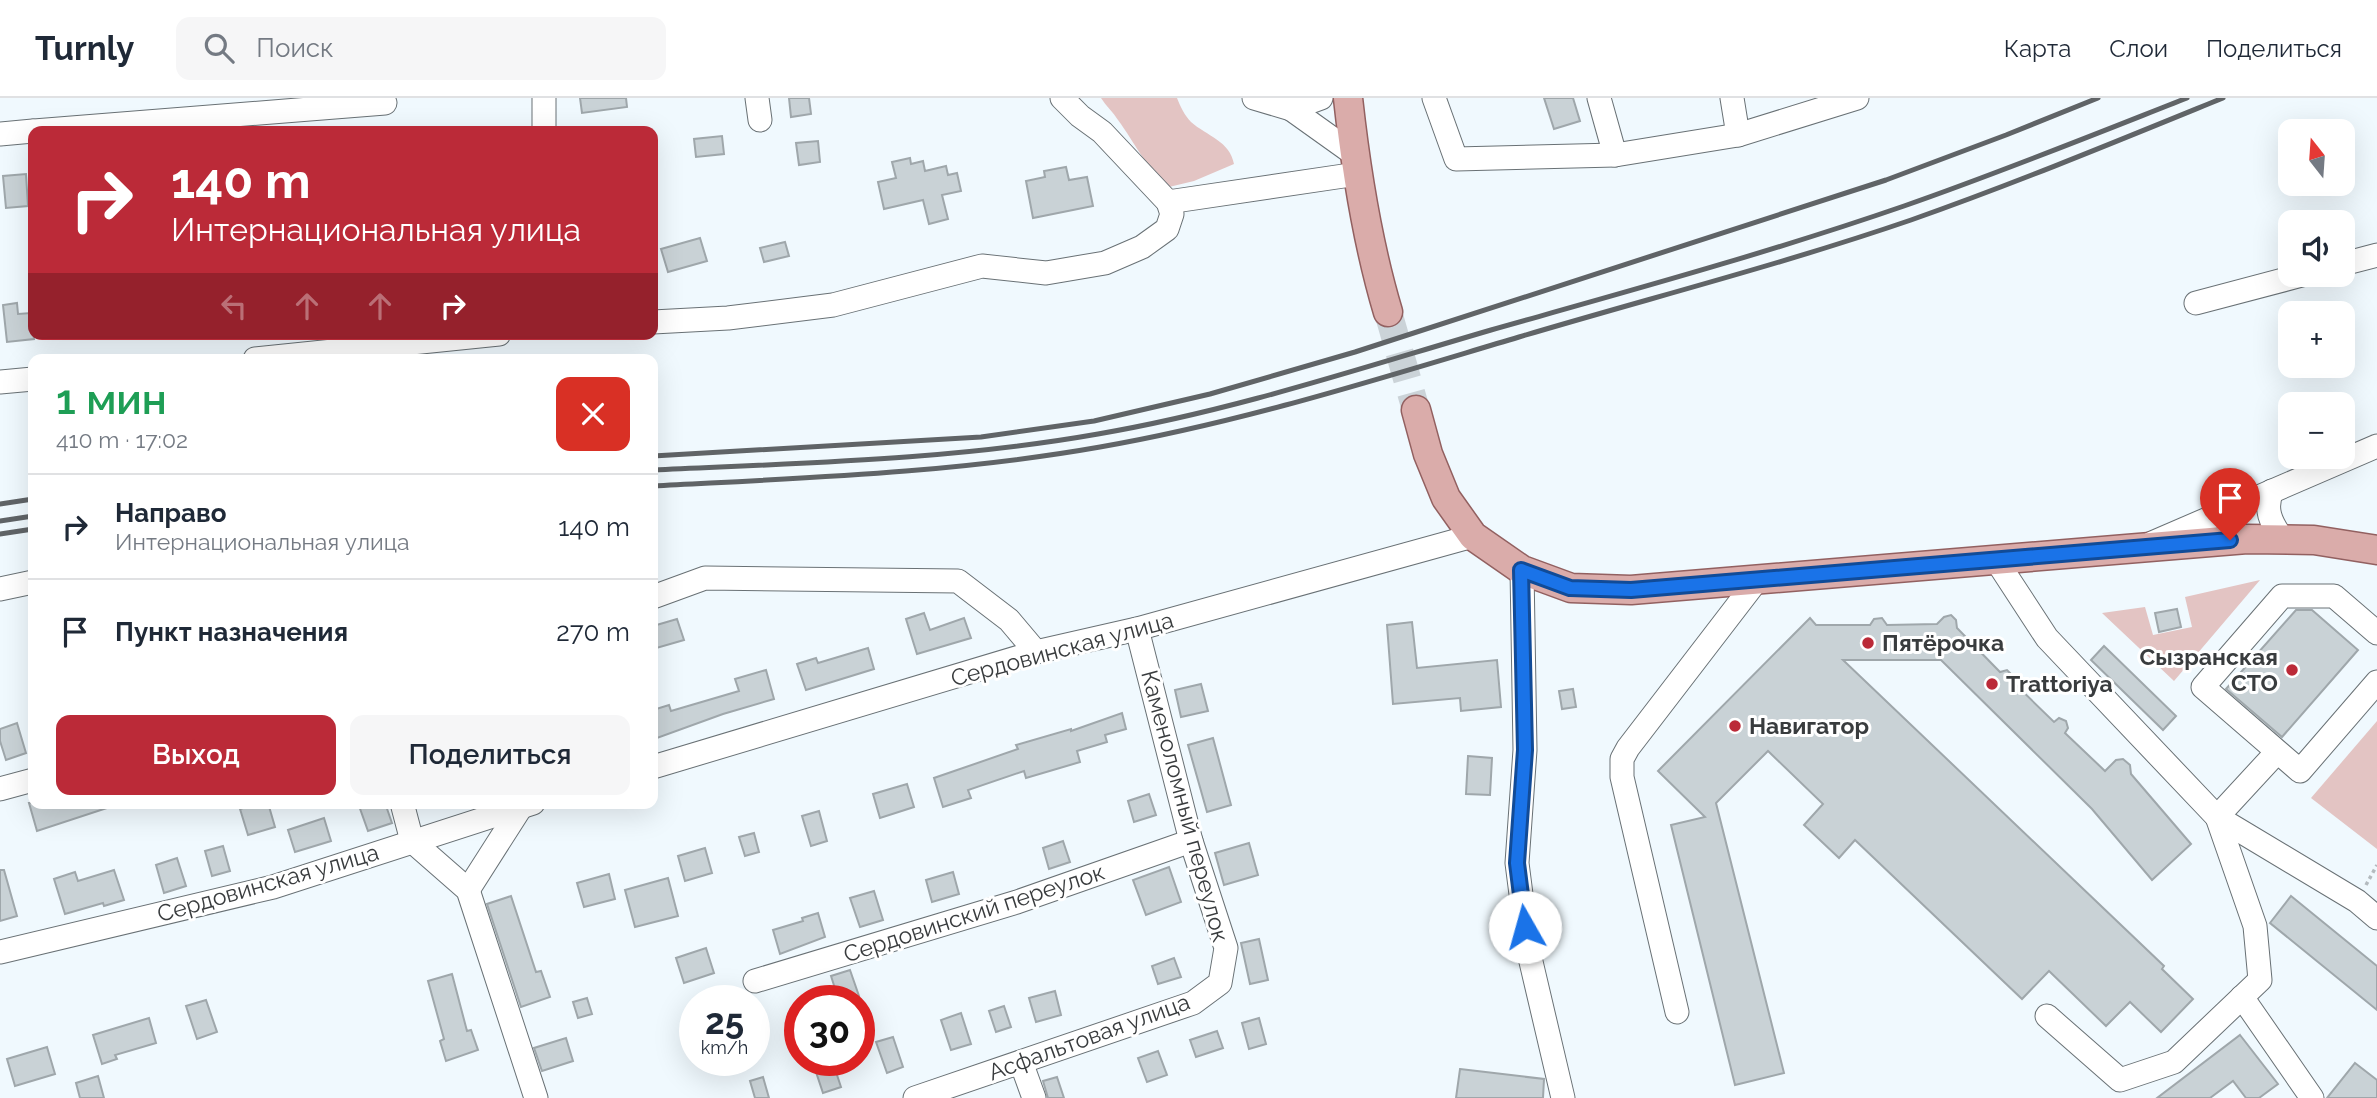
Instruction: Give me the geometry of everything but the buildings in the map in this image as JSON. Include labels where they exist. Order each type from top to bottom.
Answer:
[{"type":"main road","points":[[1348,98],[1355,164],[1373,261],[1388,312]]},
{"type":"main road","points":[[1416,410],[1446,498],[1473,536],[1521,570],[1570,588],[1631,590],[2282,538],[2377,550]]},
{"type":"street","points":[[544,98],[544,126]]},
{"type":"street","points":[[658,322],[729,318],[834,305],[982,266],[1046,273],[1124,257],[1167,229],[1172,214],[1168,202],[1112,142],[1062,98]]},
{"type":"street","points":[[1254,98],[1291,109],[1355,164]]},
{"type":"street","points":[[1291,109],[1321,98]]},
{"type":"street","points":[[1434,98],[1456,159],[1615,155],[1738,135],[1808,105],[1857,98]]},
{"type":"street","points":[[1599,98],[1615,155]]},
{"type":"street","points":[[1732,98],[1738,135]]},
{"type":"street","points":[[96,126],[385,103]]},
{"type":"street","points":[[0,134],[28,131]]},
{"type":"street","points":[[1168,202],[1355,164]]},
{"type":"street","points":[[2355,261],[2377,255]]},
{"type":"street","points":[[2196,303],[2278,281]]},
{"type":"street","points":[[304,354],[440,340]]},
{"type":"street","points":[[0,382],[28,379]]},
{"type":"street","points":[[2144,547],[2272,491],[2373,452]]},
{"type":"street","points":[[2272,491],[2268,500],[2268,512],[2282,538]]},
{"type":"street","name":"Сердовинская улица","points":[[658,765],[1036,652],[1136,629],[1473,536]]},
{"type":"street","points":[[1996,560],[2047,638],[2217,817],[2357,901],[2377,918]]},
{"type":"street","points":[[1521,570],[1525,750],[1517,863],[1528,949],[1563,1098]]},
{"type":"street","points":[[658,595],[705,578],[958,581],[1009,620],[1036,652]]},
{"type":"street","points":[[1677,1012],[1622,776],[1622,759],[1757,580]]},
{"type":"street","points":[[0,589],[28,583]]},
{"type":"street","points":[[2377,633],[2334,596],[2282,596],[2203,687],[2300,771],[2377,682]]},
{"type":"street","name":"Каменоломный переулок","points":[[1136,629],[1191,841],[1226,948],[1220,983]]},
{"type":"street","points":[[2217,817],[2277,752]]},
{"type":"street","points":[[0,789],[28,781]]},
{"type":"street","points":[[404,809],[412,841],[468,890],[536,1098]]},
{"type":"street","name":"Сердовинская улица","points":[[0,952],[273,887],[514,809]]},
{"type":"street","points":[[468,890],[524,809]]},
{"type":"street","points":[[2047,1016],[2120,1080],[2174,1062],[2260,980],[2255,926],[2217,817]]},
{"type":"street","name":"Сердовинский переулок","points":[[755,981],[1017,902],[1191,841]]},
{"type":"street","name":"Асфальтовая улица","points":[[915,1098],[1193,1003],[1220,983]]},
{"type":"street","points":[[2242,997],[2312,1098]]},
{"type":"street","points":[[1021,1062],[1034,1098]]},
{"type":"shaded area","points":[[1101,98],[1177,98],[1189,120],[1223,144],[1232,156],[1234,164],[1194,181],[1169,187],[1147,164]]},
{"type":"shaded area","points":[[2260,580],[2174,681],[2102,613],[2145,607],[2153,635],[2192,627],[2185,597]]},
{"type":"shaded area","points":[[2377,721],[2377,849],[2311,798]]},
{"type":"tunnel","points":[[1388,312],[1416,410]]},
{"type":"railway","points":[[658,456],[981,437],[1094,421],[1210,394],[1355,352],[1886,180],[2098,98]]},
{"type":"railway","points":[[658,470],[876,459],[987,450],[1098,434],[1198,413],[1296,388],[1802,240],[2046,154],[2187,98]]},
{"type":"railway","points":[[658,486],[821,477],[989,463],[1153,437],[1259,412],[1863,236],[1990,191],[2223,98]]},
{"type":"railway","points":[[0,504],[28,500]]},
{"type":"railway","points":[[0,521],[28,517]]},
{"type":"railway","points":[[0,534],[28,530]]},
{"type":"place","name":"Пятёрочка","points":[[1868,643]]},
{"type":"place","name":"Сызранская СТО","points":[[2292,670]]},
{"type":"place","name":"Trattoriya","points":[[1992,684]]},
{"type":"place","name":"Навигатор","points":[[1735,726]]},
{"type":"route","points":[[1525,927],[1517,863],[1525,750],[1521,570],[1570,588],[1631,590],[2230,540]]}]
